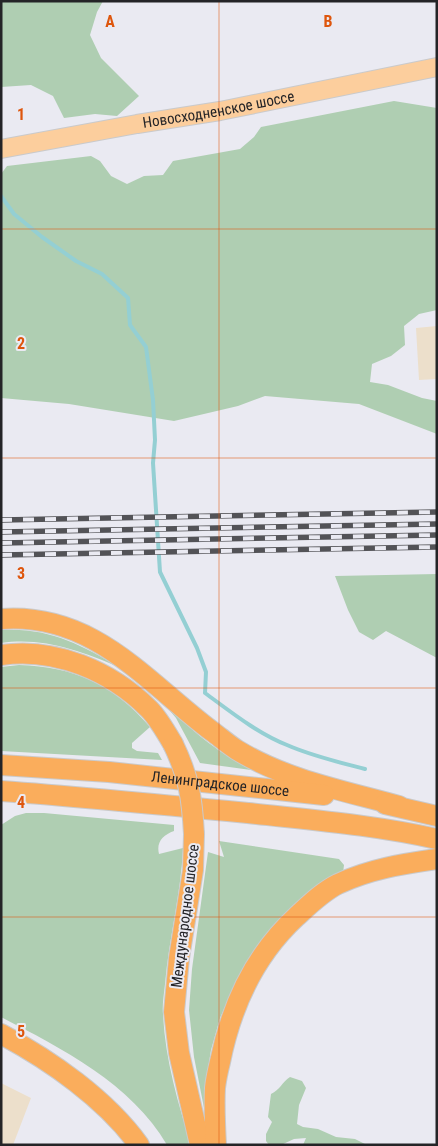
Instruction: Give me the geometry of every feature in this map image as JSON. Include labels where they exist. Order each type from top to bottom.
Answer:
[{"type":"highway","points":[[1,620],[15,618],[45,621],[80,632],[111,649],[138,669],[199,722],[237,750],[278,770],[399,806]]},
{"type":"highway","name":"Международное шоссе","points":[[1,655],[17,653],[49,656],[75,662],[105,674],[132,693],[150,710],[173,744],[183,766],[191,793],[194,834],[193,870],[179,958],[174,1012],[179,1053],[200,1145]]},
{"type":"highway","name":"Ленинградское шоссе","points":[[1,765],[128,774],[305,792],[399,806],[437,816]]},
{"type":"highway","name":"Ленинградское шоссе","points":[[1,791],[96,798],[314,820],[396,830],[437,839]]},
{"type":"highway","points":[[216,1145],[215,1087],[231,1019],[248,980],[268,949],[287,926],[312,902],[336,885],[376,870],[400,864],[437,859]]},
{"type":"highway","points":[[1,1034],[22,1045],[70,1078],[100,1102],[139,1145]]},
{"type":"main road","name":"Новосходненское шоссе","points":[[1,149],[220,111],[437,67]]},
{"type":"shaded area","points":[[437,326],[437,379],[419,380],[416,328]]},
{"type":"shaded area","points":[[1,1083],[31,1098],[13,1145],[1,1145]]},
{"type":"green space","points":[[1,1],[103,1],[97,12],[90,35],[101,58],[139,96],[117,116],[95,114],[64,118],[53,96],[31,85],[1,87]]},
{"type":"green space","points":[[394,101],[437,108],[437,310],[419,314],[404,326],[405,345],[391,356],[372,364],[370,382],[388,385],[422,398],[437,401],[437,434],[359,404],[265,396],[238,406],[174,421],[69,404],[1,398],[1,174],[7,166],[91,156],[100,161],[111,176],[127,184],[144,176],[163,175],[173,161],[240,149],[254,137],[261,127]]},
{"type":"green space","points":[[437,574],[437,658],[386,631],[373,640],[359,632],[335,576]]},
{"type":"green space","points":[[1,630],[34,631],[49,634],[77,644],[119,667],[62,647],[32,642],[1,643]]},
{"type":"green space","points":[[19,665],[58,669],[75,674],[107,689],[122,699],[150,727],[132,743],[132,748],[137,751],[158,753],[162,760],[1,751],[1,667]]},
{"type":"green space","points":[[161,700],[203,738],[251,770],[200,763],[176,718]]},
{"type":"green space","points":[[26,813],[174,825],[174,831],[161,840],[158,850],[159,854],[183,848],[163,999],[164,1031],[169,1064],[191,1145],[167,1145],[152,1123],[115,1086],[71,1055],[1,1017],[1,825],[15,816]]},
{"type":"green space","points":[[219,841],[339,859],[344,865],[343,873],[233,989],[220,1018],[211,1050],[206,1081],[205,1113],[194,1057],[189,1010],[192,969],[208,852],[224,857]]},
{"type":"green space","points":[[290,1077],[302,1081],[306,1088],[299,1105],[297,1124],[303,1127],[318,1129],[336,1137],[355,1139],[367,1145],[303,1145],[306,1138],[294,1139],[281,1145],[269,1145],[266,1141],[266,1134],[272,1122],[268,1117],[271,1094]]},
{"type":"waterway","points":[[1,196],[14,214],[42,237],[76,261],[102,274],[128,298],[130,325],[146,347],[153,400],[155,440],[153,463],[160,572],[197,648],[206,672],[205,693],[244,722],[276,740],[316,756],[365,769]]},
{"type":"railway","points":[[1,520],[437,512]]},
{"type":"railway","points":[[1,532],[437,524]]},
{"type":"railway","points":[[1,543],[437,535]]},
{"type":"railway","points":[[1,555],[437,547]]}]
